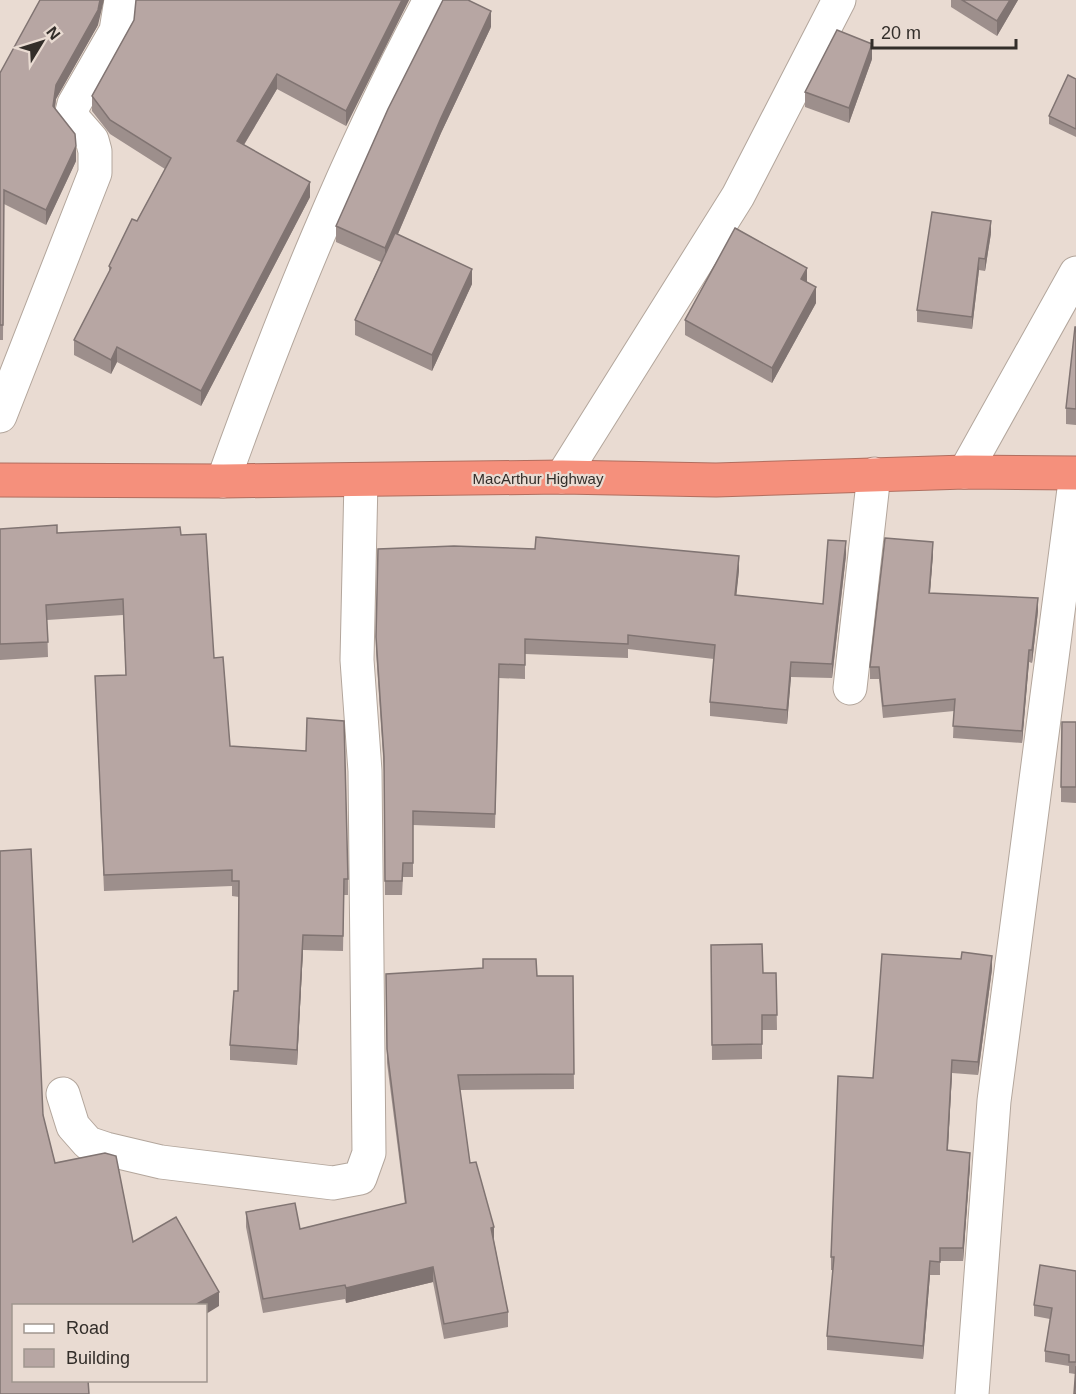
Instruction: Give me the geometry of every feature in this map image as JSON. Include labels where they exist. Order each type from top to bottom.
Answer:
[{"type":"highway","name":"MacArthur Highway","points":[[0,480],[224,481],[562,477],[716,480],[965,472],[1076,473]]},
{"type":"street","points":[[0,416],[95,173],[95,151],[92,140],[71,116],[74,104],[116,32],[121,0]]},
{"type":"street","points":[[224,481],[264,368],[386,83],[430,0]]},
{"type":"street","points":[[562,477],[738,196],[839,0]]},
{"type":"street","points":[[965,472],[1076,273]]},
{"type":"street","points":[[972,1394],[994,1101],[1076,473]]},
{"type":"street","points":[[850,688],[874,474]]},
{"type":"street","points":[[63,1094],[73,1126],[88,1143],[131,1156],[333,1183],[360,1178],[369,1154],[365,771],[357,660],[361,480]]},
{"type":"building","points":[[40,0],[100,0],[98,10],[56,85],[53,106],[75,134],[76,146],[46,210],[4,190],[3,325],[0,325],[0,73]]},
{"type":"building","points":[[136,0],[402,0],[346,111],[277,74],[237,141],[310,182],[201,391],[117,347],[111,360],[74,340],[111,268],[109,266],[132,219],[137,221],[171,158],[110,120],[92,96],[134,20]]},
{"type":"building","points":[[443,0],[468,0],[491,11],[441,118],[385,248],[336,226],[388,109]]},
{"type":"building","points":[[962,0],[1010,0],[997,21]]},
{"type":"building","points":[[837,30],[872,44],[849,108],[805,92]]},
{"type":"building","points":[[1068,75],[1076,79],[1076,129],[1049,116]]},
{"type":"building","points":[[932,212],[991,221],[985,259],[979,258],[972,317],[917,310]]},
{"type":"building","points":[[735,228],[807,268],[801,279],[816,287],[772,368],[685,320]]},
{"type":"building","points":[[395,233],[472,269],[432,355],[355,320]]},
{"type":"building","points":[[1076,327],[1076,409],[1066,408]]},
{"type":"building","points":[[57,525],[57,533],[180,527],[181,535],[206,534],[214,658],[223,657],[230,746],[306,751],[307,718],[344,721],[348,879],[344,879],[343,936],[303,935],[297,1050],[230,1045],[234,991],[238,991],[239,881],[232,881],[232,870],[104,875],[95,676],[126,675],[123,599],[46,605],[48,642],[0,644],[0,529]]},
{"type":"building","points":[[536,537],[739,556],[735,595],[823,604],[828,540],[846,541],[832,664],[791,662],[787,710],[710,702],[715,645],[628,635],[628,644],[525,639],[525,665],[499,664],[495,814],[413,811],[413,863],[403,863],[402,881],[385,881],[384,757],[376,637],[378,549],[454,546],[535,549]]},
{"type":"building","points":[[885,538],[933,542],[929,593],[1038,598],[1032,650],[1029,650],[1022,731],[953,726],[955,699],[883,706],[879,667],[870,667]]},
{"type":"building","points":[[1062,722],[1076,722],[1076,787],[1061,787]]},
{"type":"building","points":[[31,849],[43,1115],[55,1163],[105,1153],[116,1156],[133,1242],[176,1217],[219,1292],[197,1304],[12,1304],[12,1382],[88,1382],[89,1394],[0,1394],[0,851]]},
{"type":"building","points":[[762,944],[763,973],[776,973],[777,1015],[762,1015],[762,1044],[712,1045],[711,945]]},
{"type":"building","points":[[962,952],[992,956],[978,1062],[952,1060],[947,1150],[970,1153],[963,1248],[940,1248],[940,1262],[930,1261],[923,1346],[827,1336],[834,1257],[831,1257],[838,1076],[873,1078],[882,954],[961,959]]},
{"type":"building","points":[[483,959],[536,959],[537,976],[573,976],[574,1074],[458,1075],[470,1163],[476,1162],[494,1227],[491,1228],[508,1312],[444,1324],[433,1267],[346,1288],[345,1285],[263,1299],[246,1212],[295,1203],[300,1229],[406,1203],[387,1049],[386,974],[483,968]]},
{"type":"building","points":[[1040,1265],[1076,1271],[1076,1362],[1069,1362],[1069,1355],[1045,1351],[1052,1308],[1034,1305]]},
{"type":"building","points":[[1076,1366],[1076,1394],[1074,1394]]}]
